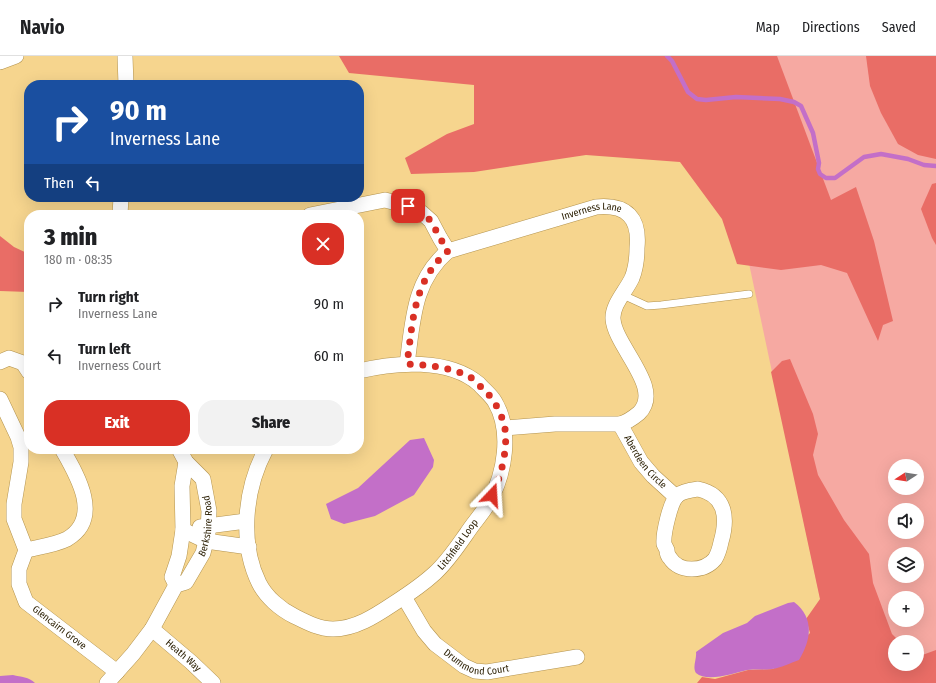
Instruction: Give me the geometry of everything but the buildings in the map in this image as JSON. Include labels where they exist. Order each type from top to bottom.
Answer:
[{"type":"street","points":[[0,62],[16,56]]},
{"type":"street","points":[[125,56],[126,80]]},
{"type":"street","points":[[335,210],[384,200],[408,206],[422,213],[431,221],[448,251]]},
{"type":"street","name":"Inverness Lane","points":[[407,364],[415,308],[420,290],[437,260],[448,251],[596,207],[610,206],[622,210],[630,215],[635,224],[638,236],[636,265],[631,279],[615,307],[613,321],[616,333],[644,382],[646,392],[645,401],[641,411],[634,418],[620,424],[555,424],[505,428]]},
{"type":"street","points":[[0,362],[9,358],[24,364]]},
{"type":"street","name":"Litchfield Loop","points":[[263,454],[253,483],[246,521],[248,547],[256,576],[267,594],[289,614],[312,625],[332,629],[345,628],[375,616],[404,597],[434,573],[451,555],[488,503],[497,487],[503,462],[505,428],[495,402],[486,391],[471,378],[444,368],[428,365],[407,364],[364,370]]},
{"type":"street","points":[[0,399],[18,437],[21,447],[21,462],[14,504],[14,518],[26,550],[66,540],[80,528],[85,516],[85,505],[81,487],[76,472],[65,454]]},
{"type":"street","name":"Aberdeen Circle","points":[[620,424],[641,462],[653,476],[676,497]]},
{"type":"street","name":"Berkshire Road","points":[[112,678],[152,629],[176,585],[186,582],[203,553],[206,541],[209,511],[204,479],[186,462],[182,454]]},
{"type":"street","name":"Berkshire Road","points":[[176,585],[172,577],[179,556],[183,530],[182,486],[186,462]]},
{"type":"street","name":"Aberdeen Circle","points":[[688,490],[706,490],[713,495],[723,510],[725,521],[724,531],[716,558],[710,564],[692,570],[682,568],[675,564],[670,558],[664,543],[670,510],[676,497],[688,490]]},
{"type":"street","points":[[183,530],[246,521]]},
{"type":"street","points":[[183,530],[206,541],[248,547]]},
{"type":"street","name":"Glencairn Grove","points":[[26,550],[19,569],[19,584],[26,602],[112,678]]},
{"type":"street","name":"Drummond Court","points":[[404,597],[424,631],[435,644],[464,666],[475,671],[487,672],[577,657]]},
{"type":"street","name":"Heath Way","points":[[152,629],[213,683]]},
{"type":"lane","points":[[623,295],[647,306],[749,294]]},
{"type":"shaded area","points":[[339,56],[777,56],[831,200],[856,187],[874,241],[893,321],[883,325],[878,341],[847,273],[821,265],[781,270],[737,264],[722,219],[680,162],[586,155],[474,172],[411,174],[405,158],[447,134],[474,124],[474,85],[349,73]]},
{"type":"shaded area","points":[[705,56],[936,56],[936,683],[838,683]]},
{"type":"shaded area","points":[[866,56],[936,56],[936,159],[918,155],[898,144],[881,113],[870,86]]},
{"type":"shaded area","points":[[936,183],[936,245],[921,209],[932,184]]},
{"type":"shaded area","points":[[0,236],[14,247],[24,252],[24,292],[0,291]]},
{"type":"shaded area","points":[[790,359],[813,414],[818,434],[813,455],[818,475],[844,520],[869,554],[873,583],[888,623],[888,627],[893,635],[888,635],[888,671],[924,671],[924,654],[936,650],[936,683],[697,683],[702,677],[715,679],[748,670],[773,669],[810,633],[806,619],[820,599],[771,372],[782,361]]},
{"type":"shaded area","points":[[424,438],[434,460],[433,467],[414,495],[375,516],[344,524],[331,519],[326,504],[358,488],[410,440]]},
{"type":"shaded area","points":[[794,602],[801,608],[805,615],[809,630],[806,645],[799,660],[782,667],[747,670],[714,677],[701,676],[696,673],[694,668],[696,652],[723,633],[747,623],[755,616]]},
{"type":"shaded area","points":[[13,675],[28,678],[35,683],[0,683],[0,676]]},
{"type":"waterway","points":[[667,56],[672,61],[688,92],[697,99],[706,100],[736,97],[780,99],[794,102],[801,106],[813,133],[819,163],[818,169],[820,174],[826,178],[835,178],[864,157],[881,154],[908,159],[924,165],[936,166]]},
{"type":"route","points":[[408,206],[422,213],[431,221],[448,251],[437,260],[420,290],[415,308],[407,364],[428,365],[456,371],[471,378],[486,391],[495,402],[505,428],[505,440],[503,462],[497,487],[492,495]]}]
